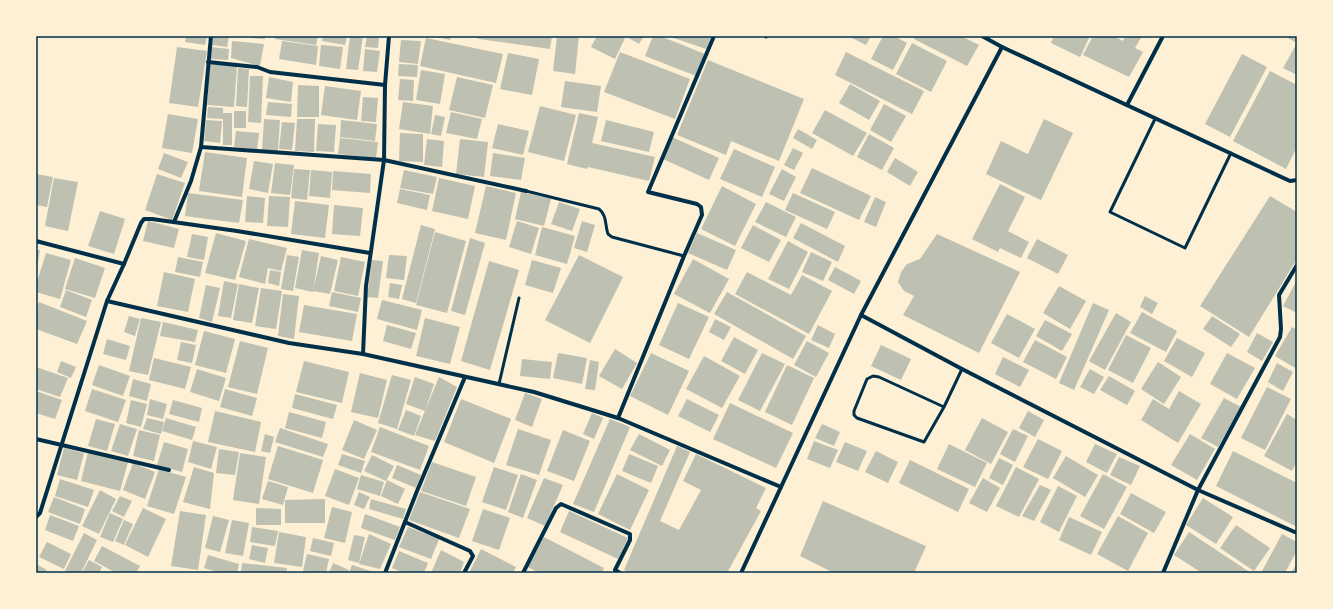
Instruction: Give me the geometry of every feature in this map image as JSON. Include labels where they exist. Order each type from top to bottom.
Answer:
[{"type":"street","points":[[174,222],[191,181],[201,147],[211,36]]},
{"type":"street","points":[[363,354],[366,286],[384,160],[385,85],[389,36]]},
{"type":"street","points":[[618,418],[702,215],[701,206],[697,204],[648,192],[714,36]]},
{"type":"street","points":[[982,36],[1002,47],[1156,119],[1290,180],[1297,180]]},
{"type":"street","points":[[1127,105],[1163,36]]},
{"type":"street","points":[[741,573],[861,315],[1002,47]]},
{"type":"street","points":[[208,62],[257,67],[270,72],[385,85]]},
{"type":"street","points":[[201,147],[384,160],[526,191]]},
{"type":"street","points":[[36,517],[40,513],[107,301],[144,219],[148,218],[236,230],[370,253]]},
{"type":"street","points":[[36,241],[124,264]]},
{"type":"street","points":[[1163,573],[1198,490],[1280,337],[1282,329],[1279,295],[1297,265]]},
{"type":"street","points":[[107,301],[289,343],[363,354],[534,392],[618,418],[781,487]]},
{"type":"street","points":[[861,315],[962,369],[1198,490],[1297,533]]},
{"type":"street","points":[[385,573],[464,377]]},
{"type":"street","points":[[36,439],[169,470]]},
{"type":"street","points":[[523,573],[556,508],[561,504],[630,534],[630,540],[614,572],[620,573]]},
{"type":"street","points":[[405,522],[470,551],[473,556],[464,573]]},
{"type":"lane","points":[[1156,119],[1110,212],[1185,248],[1231,153]]},
{"type":"lane","points":[[526,191],[599,209],[604,217],[608,234],[612,237],[684,256]]},
{"type":"lane","points":[[499,384],[519,298]]},
{"type":"lane","points":[[944,407],[879,377],[873,376],[867,378],[854,414],[856,418],[924,442],[944,407],[962,369]]},
{"type":"building","points":[[186,36],[207,36],[205,45],[185,42]]},
{"type":"building","points":[[213,36],[229,36],[227,47],[212,45]]},
{"type":"building","points":[[251,36],[265,36],[265,39],[251,38]]},
{"type":"building","points":[[275,36],[318,36],[316,45],[275,39]]},
{"type":"building","points":[[323,36],[347,36],[345,45],[322,41]]},
{"type":"building","points":[[350,36],[363,36],[358,70],[346,69]]},
{"type":"building","points":[[367,36],[379,36],[378,48],[365,47]]},
{"type":"building","points":[[431,36],[451,36],[450,40]]},
{"type":"building","points":[[472,36],[552,36],[550,49],[479,39]]},
{"type":"building","points":[[557,36],[579,36],[575,74],[553,71]]},
{"type":"building","points":[[597,36],[621,36],[625,38],[615,59],[591,47]]},
{"type":"building","points":[[625,36],[644,36],[639,44]]},
{"type":"building","points":[[653,36],[660,36],[705,54],[696,76],[645,56]]},
{"type":"building","points":[[668,36],[711,36],[706,49]]},
{"type":"building","points":[[853,36],[871,36],[866,45],[852,38]]},
{"type":"building","points":[[883,36],[894,36],[907,43],[893,70],[871,59]]},
{"type":"building","points":[[915,36],[961,36],[979,45],[967,66],[914,39]]},
{"type":"building","points":[[1054,36],[1090,36],[1080,57],[1051,43]]},
{"type":"building","points":[[1093,36],[1118,36],[1117,38],[1123,41],[1125,36],[1142,36],[1135,48],[1143,52],[1129,77],[1083,55]]},
{"type":"building","points":[[1284,36],[1297,36],[1297,43]]},
{"type":"building","points":[[426,38],[503,54],[496,83],[420,66]]},
{"type":"building","points":[[401,40],[421,41],[418,64],[399,62]]},
{"type":"building","points":[[232,41],[264,44],[260,66],[231,58]]},
{"type":"building","points":[[282,41],[318,46],[316,65],[279,59]]},
{"type":"building","points":[[912,43],[947,61],[931,92],[896,74]]},
{"type":"building","points":[[1297,43],[1297,75],[1283,68]]},
{"type":"building","points":[[321,45],[343,47],[340,69],[319,66]]},
{"type":"building","points":[[177,47],[207,51],[198,107],[169,103]]},
{"type":"building","points":[[211,47],[229,49],[228,60],[210,59]]},
{"type":"building","points":[[365,49],[380,51],[377,72],[363,71]]},
{"type":"building","points":[[620,52],[690,79],[675,119],[604,92]]},
{"type":"building","points":[[846,52],[924,91],[912,114],[835,75]]},
{"type":"building","points":[[508,53],[539,59],[532,95],[500,89]]},
{"type":"building","points":[[1242,54],[1267,67],[1230,137],[1205,124]]},
{"type":"building","points":[[708,60],[804,99],[779,161],[731,141],[726,155],[677,135]]},
{"type":"building","points":[[210,64],[237,66],[234,107],[207,105]]},
{"type":"building","points":[[399,64],[418,65],[417,77],[398,76]]},
{"type":"building","points":[[238,68],[249,69],[247,107],[236,106]]},
{"type":"building","points":[[421,70],[445,74],[440,104],[416,100]]},
{"type":"building","points":[[1270,71],[1297,85],[1297,147],[1286,169],[1233,141]]},
{"type":"building","points":[[250,76],[263,76],[261,123],[248,122]]},
{"type":"building","points":[[269,77],[293,82],[291,102],[266,98]]},
{"type":"building","points":[[457,77],[493,85],[485,118],[449,110]]},
{"type":"building","points":[[400,79],[414,80],[413,101],[398,100]]},
{"type":"building","points":[[565,81],[601,86],[597,112],[561,107]]},
{"type":"building","points":[[850,84],[880,101],[869,120],[839,103]]},
{"type":"building","points":[[298,85],[319,86],[319,117],[297,117]]},
{"type":"building","points":[[325,86],[361,91],[357,120],[321,115]]},
{"type":"building","points":[[363,97],[378,98],[376,122],[361,121]]},
{"type":"building","points":[[268,102],[292,104],[291,117],[266,115]]},
{"type":"building","points":[[403,102],[433,106],[430,134],[399,129]]},
{"type":"building","points":[[884,104],[906,116],[891,142],[870,130]]},
{"type":"building","points":[[540,106],[576,115],[564,161],[528,152]]},
{"type":"building","points":[[208,107],[223,108],[223,119],[207,118]]},
{"type":"building","points":[[825,110],[867,133],[853,156],[812,133]]},
{"type":"building","points":[[234,111],[246,111],[246,128],[234,128]]},
{"type":"building","points":[[451,112],[482,119],[477,139],[446,133]]},
{"type":"building","points":[[223,113],[232,113],[232,145],[223,145]]},
{"type":"building","points":[[579,113],[598,117],[592,143],[655,157],[649,181],[588,167],[587,169],[567,164]]},
{"type":"building","points":[[168,114],[198,119],[192,153],[162,148]]},
{"type":"building","points":[[435,115],[445,117],[441,136],[431,134]]},
{"type":"building","points":[[264,119],[280,120],[278,151],[262,150]]},
{"type":"building","points":[[297,119],[315,119],[314,152],[295,151]]},
{"type":"building","points":[[1044,119],[1073,133],[1041,200],[986,174],[1001,141],[1028,154]]},
{"type":"building","points":[[206,120],[222,121],[220,143],[204,141]]},
{"type":"building","points":[[341,120],[377,124],[375,141],[340,137]]},
{"type":"building","points":[[606,120],[654,132],[649,152],[601,141]]},
{"type":"building","points":[[282,122],[295,123],[292,150],[279,149]]},
{"type":"building","points":[[318,124],[336,125],[334,152],[316,151]]},
{"type":"building","points":[[498,124],[529,131],[523,155],[492,148]]},
{"type":"building","points":[[798,129],[817,140],[812,149],[793,138]]},
{"type":"building","points":[[236,131],[259,133],[257,150],[234,147]]},
{"type":"building","points":[[400,133],[423,134],[423,162],[399,161]]},
{"type":"building","points":[[869,134],[894,148],[882,170],[857,157]]},
{"type":"building","points":[[672,137],[719,158],[709,180],[663,159]]},
{"type":"building","points":[[340,138],[378,142],[376,158],[338,154]]},
{"type":"building","points":[[427,139],[444,141],[442,167],[424,165]]},
{"type":"building","points":[[460,139],[488,142],[484,177],[456,174]]},
{"type":"building","points":[[793,148],[803,153],[794,170],[784,165]]},
{"type":"building","points":[[734,149],[775,167],[762,197],[720,179]]},
{"type":"building","points":[[205,152],[247,158],[242,197],[199,191]]},
{"type":"building","points":[[164,153],[188,162],[181,178],[158,169]]},
{"type":"building","points":[[493,153],[525,158],[521,180],[490,176]]},
{"type":"building","points":[[895,158],[918,172],[910,186],[887,172]]},
{"type":"building","points":[[254,161],[273,164],[268,193],[249,189]]},
{"type":"building","points":[[275,163],[294,165],[290,195],[271,193]]},
{"type":"building","points":[[812,168],[871,196],[859,220],[800,193]]},
{"type":"building","points":[[294,169],[310,170],[307,200],[291,198]]},
{"type":"building","points":[[782,169],[796,177],[784,201],[769,194]]},
{"type":"building","points":[[311,170],[332,172],[330,198],[309,196]]},
{"type":"building","points":[[404,170],[437,177],[433,194],[400,188]]},
{"type":"building","points":[[333,171],[371,174],[370,193],[332,190]]},
{"type":"building","points":[[36,174],[53,177],[47,207],[36,205]]},
{"type":"building","points":[[157,174],[185,183],[172,220],[145,210]]},
{"type":"building","points":[[54,178],[78,182],[68,231],[45,226]]},
{"type":"building","points":[[439,178],[475,186],[468,219],[432,211]]},
{"type":"building","points":[[1000,184],[1025,197],[1008,231],[1029,242],[1021,258],[1000,248],[998,252],[972,239]]},
{"type":"building","points":[[486,186],[516,193],[506,240],[475,233]]},
{"type":"building","points":[[722,186],[756,204],[735,246],[701,229]]},
{"type":"building","points":[[400,189],[430,195],[427,210],[397,203]]},
{"type":"building","points":[[521,192],[551,199],[544,226],[515,219]]},
{"type":"building","points":[[188,193],[243,200],[239,223],[185,216]]},
{"type":"building","points":[[793,193],[835,212],[827,229],[785,210]]},
{"type":"building","points":[[247,196],[265,198],[263,223],[245,222]]},
{"type":"building","points":[[269,196],[290,197],[288,227],[267,226]]},
{"type":"building","points":[[1270,196],[1297,212],[1297,259],[1249,337],[1200,306]]},
{"type":"building","points":[[875,197],[886,202],[876,227],[864,222]]},
{"type":"building","points":[[295,201],[329,205],[325,238],[291,234]]},
{"type":"building","points":[[559,202],[580,209],[572,231],[551,224]]},
{"type":"building","points":[[766,202],[796,217],[786,237],[755,222]]},
{"type":"building","points":[[334,205],[363,208],[360,236],[332,234]]},
{"type":"building","points":[[100,211],[125,219],[114,254],[88,246]]},
{"type":"building","points":[[148,221],[179,229],[174,248],[143,241]]},
{"type":"building","points":[[517,221],[539,228],[531,254],[509,247]]},
{"type":"building","points":[[582,221],[595,225],[587,252],[574,248]]},
{"type":"building","points":[[801,223],[845,246],[838,262],[793,238]]},
{"type":"building","points":[[421,225],[435,229],[416,303],[402,299]]},
{"type":"building","points":[[753,225],[781,240],[769,262],[741,248]]},
{"type":"building","points":[[542,227],[575,236],[567,264],[535,255]]},
{"type":"building","points":[[435,232],[466,241],[447,313],[416,305]]},
{"type":"building","points":[[216,233],[246,241],[235,280],[205,273]]},
{"type":"building","points":[[697,233],[736,250],[727,270],[688,253]]},
{"type":"building","points":[[192,234],[208,237],[204,260],[187,257]]},
{"type":"building","points":[[937,234],[1020,272],[979,353],[903,315],[914,296],[904,291],[898,282],[901,272],[907,264],[920,259]]},
{"type":"building","points":[[470,238],[485,243],[465,315],[451,311]]},
{"type":"building","points":[[249,239],[287,248],[281,271],[268,268],[265,284],[239,277]]},
{"type":"building","points":[[1037,239],[1068,255],[1058,274],[1027,258]]},
{"type":"building","points":[[788,241],[808,252],[789,289],[768,279]]},
{"type":"building","points":[[36,250],[40,250],[37,268],[36,268]]},
{"type":"building","points":[[302,250],[319,253],[313,292],[295,288]]},
{"type":"building","points":[[811,252],[832,262],[823,281],[802,272]]},
{"type":"building","points":[[46,253],[71,260],[60,299],[36,292],[36,285]]},
{"type":"building","points":[[287,255],[299,257],[293,291],[281,289]]},
{"type":"building","points":[[389,255],[407,256],[404,280],[386,278]]},
{"type":"building","points":[[579,255],[623,277],[590,343],[545,320]]},
{"type":"building","points":[[321,256],[338,260],[330,294],[313,291]]},
{"type":"building","points":[[178,257],[203,262],[200,277],[175,272]]},
{"type":"building","points":[[341,257],[365,262],[358,296],[334,291]]},
{"type":"building","points":[[75,258],[105,268],[95,298],[65,289]]},
{"type":"building","points":[[693,259],[729,279],[710,313],[674,294]]},
{"type":"building","points":[[372,260],[383,261],[378,298],[367,297]]},
{"type":"building","points":[[532,260],[561,268],[553,293],[525,285]]},
{"type":"building","points":[[489,261],[519,270],[490,370],[461,361]]},
{"type":"building","points":[[835,267],[861,281],[854,294],[828,280]]},
{"type":"building","points":[[270,270],[281,272],[279,286],[268,283]]},
{"type":"building","points":[[164,272],[195,279],[188,312],[157,306]]},
{"type":"building","points":[[747,272],[791,295],[802,275],[832,291],[809,334],[735,294]]},
{"type":"building","points":[[1297,280],[1297,313],[1283,306]]},
{"type":"building","points":[[224,281],[238,284],[231,318],[218,316]]},
{"type":"building","points":[[390,283],[402,285],[399,299],[388,297]]},
{"type":"building","points":[[239,284],[259,288],[252,323],[233,320]]},
{"type":"building","points":[[206,285],[220,288],[212,322],[199,318]]},
{"type":"building","points":[[1059,286],[1086,301],[1070,329],[1043,313]]},
{"type":"building","points":[[261,288],[282,291],[276,329],[255,326]]},
{"type":"building","points":[[66,290],[92,300],[86,317],[60,307]]},
{"type":"building","points":[[332,292],[361,298],[358,312],[329,306]]},
{"type":"building","points":[[727,292],[806,336],[793,359],[714,314]]},
{"type":"building","points":[[283,294],[299,296],[294,339],[278,336]]},
{"type":"building","points":[[1145,296],[1158,303],[1152,314],[1140,307]]},
{"type":"building","points":[[382,300],[422,310],[417,330],[377,319]]},
{"type":"building","points":[[39,302],[87,321],[77,344],[36,329],[36,309]]},
{"type":"building","points":[[678,303],[709,317],[689,359],[659,345]]},
{"type":"building","points":[[1093,303],[1109,310],[1074,390],[1059,383]]},
{"type":"building","points":[[304,305],[357,314],[352,341],[299,332]]},
{"type":"building","points":[[1142,312],[1177,331],[1166,352],[1130,333]]},
{"type":"building","points":[[1116,313],[1131,322],[1105,370],[1089,361]]},
{"type":"building","points":[[1007,314],[1035,329],[1019,358],[991,343]]},
{"type":"building","points":[[129,316],[140,319],[135,336],[124,332]]},
{"type":"building","points":[[1212,316],[1240,334],[1231,347],[1203,329]]},
{"type":"building","points":[[141,318],[161,322],[148,375],[129,371]]},
{"type":"building","points":[[425,318],[460,327],[450,364],[416,356]]},
{"type":"building","points":[[715,319],[731,327],[724,340],[709,332]]},
{"type":"building","points":[[1045,320],[1072,334],[1062,351],[1036,336]]},
{"type":"building","points":[[163,322],[198,330],[195,342],[160,336]]},
{"type":"building","points":[[387,325],[416,333],[411,349],[383,341]]},
{"type":"building","points":[[818,325],[835,334],[829,348],[811,340]]},
{"type":"building","points":[[1292,327],[1297,330],[1297,364],[1295,368],[1275,356]]},
{"type":"building","points":[[204,331],[235,339],[226,373],[195,365]]},
{"type":"building","points":[[1257,333],[1273,342],[1262,361],[1247,352]]},
{"type":"building","points":[[1126,335],[1151,348],[1133,383],[1108,370]]},
{"type":"building","points":[[734,337],[758,350],[745,374],[721,361]]},
{"type":"building","points":[[1177,338],[1205,353],[1192,377],[1164,361]]},
{"type":"building","points":[[107,339],[130,346],[126,360],[103,354]]},
{"type":"building","points":[[1035,340],[1067,357],[1056,379],[1023,362]]},
{"type":"building","points":[[240,341],[268,348],[257,394],[228,387]]},
{"type":"building","points":[[807,341],[829,353],[816,377],[794,365]]},
{"type":"building","points":[[181,342],[196,345],[192,363],[177,360]]},
{"type":"building","points":[[881,345],[911,359],[901,380],[871,366]]},
{"type":"building","points":[[615,349],[637,363],[622,389],[599,376]]},
{"type":"building","points":[[558,353],[587,358],[582,384],[553,378]]},
{"type":"building","points":[[651,353],[689,371],[668,415],[630,396]]},
{"type":"building","points":[[762,353],[785,364],[760,411],[738,400]]},
{"type":"building","points":[[1227,353],[1255,368],[1237,399],[1210,384]]},
{"type":"building","points":[[704,356],[740,376],[722,408],[686,389]]},
{"type":"building","points":[[1003,357],[1029,370],[1020,387],[995,374]]},
{"type":"building","points":[[154,358],[191,367],[185,389],[149,380]]},
{"type":"building","points":[[522,359],[552,362],[550,379],[520,376]]},
{"type":"building","points":[[590,360],[599,362],[595,390],[585,389]]},
{"type":"building","points":[[61,361],[76,367],[71,378],[57,372]]},
{"type":"building","points":[[304,361],[349,372],[342,403],[296,392]]},
{"type":"building","points":[[1158,362],[1181,377],[1164,404],[1141,389]]},
{"type":"building","points":[[1277,363],[1293,372],[1283,391],[1268,382]]},
{"type":"building","points":[[99,365],[130,376],[123,396],[92,385]]},
{"type":"building","points":[[787,365],[814,378],[792,425],[765,412]]},
{"type":"building","points":[[36,367],[68,378],[60,397],[36,389]]},
{"type":"building","points":[[197,369],[226,378],[219,401],[190,392]]},
{"type":"building","points":[[1090,369],[1104,377],[1094,394],[1080,387]]},
{"type":"building","points":[[360,373],[387,380],[378,418],[351,412]]},
{"type":"building","points":[[392,375],[411,380],[397,429],[378,423]]},
{"type":"building","points":[[1109,376],[1135,391],[1127,405],[1100,390]]},
{"type":"building","points":[[415,377],[434,384],[425,411],[406,404]]},
{"type":"building","points":[[439,377],[457,387],[435,441],[415,435]]},
{"type":"building","points":[[133,379],[151,384],[147,401],[129,396]]},
{"type":"building","points":[[1267,387],[1291,399],[1265,450],[1241,438]]},
{"type":"building","points":[[92,389],[126,400],[118,422],[85,411]]},
{"type":"building","points":[[225,389],[257,398],[252,416],[220,407]]},
{"type":"building","points":[[36,391],[62,400],[55,419],[36,413]]},
{"type":"building","points":[[1179,391],[1201,404],[1178,443],[1141,420],[1153,399],[1169,409]]},
{"type":"building","points":[[525,393],[542,399],[532,427],[515,420]]},
{"type":"building","points":[[295,394],[337,405],[333,419],[292,408]]},
{"type":"building","points":[[1224,398],[1241,407],[1218,447],[1201,438]]},
{"type":"building","points":[[150,399],[167,404],[163,419],[147,415]]},
{"type":"building","points":[[461,399],[511,419],[494,463],[444,442]]},
{"type":"building","points":[[687,399],[719,415],[710,432],[678,416]]},
{"type":"building","points":[[131,400],[147,404],[141,427],[126,423]]},
{"type":"building","points":[[173,400],[202,408],[199,422],[169,414]]},
{"type":"building","points":[[730,403],[793,433],[776,468],[713,439]]},
{"type":"building","points":[[406,410],[421,416],[414,436],[398,430]]},
{"type":"building","points":[[215,411],[261,422],[255,452],[208,442]]},
{"type":"building","points":[[1028,411],[1044,420],[1035,437],[1019,428]]},
{"type":"building","points":[[289,412],[326,422],[322,438],[285,428]]},
{"type":"building","points":[[592,413],[603,418],[594,439],[583,434]]},
{"type":"building","points":[[1287,414],[1297,420],[1297,461],[1292,471],[1264,456]]},
{"type":"building","points":[[147,418],[164,422],[161,434],[143,429]]},
{"type":"building","points":[[166,418],[196,427],[192,440],[162,431]]},
{"type":"building","points":[[982,418],[1008,432],[991,464],[965,450]]},
{"type":"building","points":[[96,419],[115,424],[107,451],[88,446]]},
{"type":"building","points":[[610,419],[630,427],[594,512],[573,504]]},
{"type":"building","points":[[354,420],[377,430],[364,459],[342,450]]},
{"type":"building","points":[[120,424],[137,429],[128,456],[111,451]]},
{"type":"building","points":[[822,424],[840,432],[834,446],[815,438]]},
{"type":"building","points":[[380,427],[429,446],[420,470],[371,452]]},
{"type":"building","points":[[280,428],[328,444],[323,457],[275,442]]},
{"type":"building","points":[[518,429],[551,440],[539,475],[506,465]]},
{"type":"building","points":[[1013,429],[1028,436],[1015,462],[1000,454]]},
{"type":"building","points":[[139,430],[160,435],[154,461],[133,456]]},
{"type":"building","points":[[563,430],[590,441],[574,481],[547,471]]},
{"type":"building","points":[[265,434],[274,437],[270,453],[261,451]]},
{"type":"building","points":[[639,434],[670,450],[662,466],[630,450]]},
{"type":"building","points":[[1190,434],[1215,449],[1197,480],[1171,465]]},
{"type":"building","points":[[1038,439],[1062,451],[1048,479],[1023,467]]},
{"type":"building","points":[[193,441],[217,447],[211,469],[188,462]]},
{"type":"building","points":[[814,441],[838,450],[830,468],[807,459]]},
{"type":"building","points":[[164,442],[188,449],[182,472],[157,465]]},
{"type":"building","points":[[845,442],[867,451],[858,471],[836,462]]},
{"type":"building","points":[[949,444],[987,463],[975,487],[937,469]]},
{"type":"building","points":[[1095,444],[1117,454],[1107,473],[1086,462]]},
{"type":"building","points":[[278,446],[323,460],[313,493],[268,479]]},
{"type":"building","points":[[677,446],[690,452],[660,521],[679,530],[701,490],[683,481],[696,454],[766,488],[756,508],[761,511],[727,573],[630,573],[624,570]]},
{"type":"building","points":[[64,448],[84,453],[77,480],[57,475]]},
{"type":"building","points":[[219,449],[239,452],[235,475],[216,473]]},
{"type":"building","points":[[876,451],[898,462],[888,483],[865,472]]},
{"type":"building","points":[[1233,451],[1297,483],[1297,527],[1216,486]]},
{"type":"building","points":[[88,452],[128,462],[120,491],[81,481]]},
{"type":"building","points":[[240,453],[266,457],[259,504],[233,500]]},
{"type":"building","points":[[342,454],[365,461],[361,473],[338,465]]},
{"type":"building","points":[[629,454],[658,466],[651,483],[622,471]]},
{"type":"building","points":[[372,455],[394,466],[386,481],[364,471]]},
{"type":"building","points":[[1066,456],[1098,475],[1085,497],[1053,478]]},
{"type":"building","points":[[1119,457],[1140,466],[1131,485],[1110,475]]},
{"type":"building","points":[[999,458],[1013,465],[1003,485],[989,478]]},
{"type":"building","points":[[910,460],[969,489],[958,512],[899,483]]},
{"type":"building","points":[[432,462],[476,477],[466,506],[421,491]]},
{"type":"building","points":[[133,463],[155,472],[145,499],[123,490]]},
{"type":"building","points":[[397,465],[421,475],[416,488],[392,478]]},
{"type":"building","points":[[194,467],[214,473],[210,509],[183,502]]},
{"type":"building","points":[[494,467],[518,475],[506,510],[482,502]]},
{"type":"building","points":[[1016,467],[1039,479],[1019,517],[996,506]]},
{"type":"building","points":[[159,469],[186,477],[174,514],[147,506]]},
{"type":"building","points":[[335,469],[359,478],[349,505],[325,496]]},
{"type":"building","points":[[521,474],[537,480],[523,518],[508,512]]},
{"type":"building","points":[[617,474],[649,490],[630,530],[598,514]]},
{"type":"building","points":[[1103,474],[1127,487],[1104,529],[1080,516]]},
{"type":"building","points":[[361,475],[384,482],[380,496],[357,489]]},
{"type":"building","points":[[544,478],[563,485],[545,526],[527,518]]},
{"type":"building","points":[[983,478],[1000,488],[987,512],[969,503]]},
{"type":"building","points":[[60,479],[94,490],[88,507],[55,496]]},
{"type":"building","points":[[387,480],[405,489],[398,504],[381,496]]},
{"type":"building","points":[[268,481],[288,487],[283,505],[262,499]]},
{"type":"building","points":[[1040,485],[1051,490],[1034,521],[1022,516]]},
{"type":"building","points":[[1058,486],[1077,496],[1059,532],[1040,522]]},
{"type":"building","points":[[100,490],[116,499],[99,534],[82,526]]},
{"type":"building","points":[[359,492],[370,497],[364,509],[354,505]]},
{"type":"building","points":[[420,492],[470,509],[459,538],[409,520]]},
{"type":"building","points":[[1131,493],[1166,512],[1154,533],[1120,514]]},
{"type":"building","points":[[120,496],[132,501],[124,517],[112,511]]},
{"type":"building","points":[[54,497],[85,509],[80,524],[48,512]]},
{"type":"building","points":[[1203,498],[1233,517],[1216,544],[1186,525]]},
{"type":"building","points":[[325,499],[325,523],[285,523],[285,500]]},
{"type":"building","points":[[371,499],[406,509],[403,519],[369,509]]},
{"type":"building","points":[[823,501],[926,546],[914,573],[834,573],[800,556]]},
{"type":"building","points":[[332,507],[352,512],[345,543],[324,538]]},
{"type":"building","points":[[143,508],[166,519],[148,557],[125,545]]},
{"type":"building","points":[[256,508],[281,509],[281,525],[256,525]]},
{"type":"building","points":[[483,509],[510,518],[499,550],[472,541]]},
{"type":"building","points":[[180,511],[206,515],[198,570],[171,566]]},
{"type":"building","points":[[569,511],[628,538],[618,559],[560,532]]},
{"type":"building","points":[[110,513],[123,519],[113,542],[100,537]]},
{"type":"building","points":[[365,514],[400,527],[395,540],[361,528]]},
{"type":"building","points":[[50,515],[79,526],[73,541],[45,530]]},
{"type":"building","points":[[213,516],[229,520],[220,552],[205,548]]},
{"type":"building","points":[[1118,516],[1148,533],[1128,571],[1097,554]]},
{"type":"building","points":[[1069,517],[1102,532],[1091,555],[1059,540]]},
{"type":"building","points":[[124,520],[133,524],[124,545],[115,541]]},
{"type":"building","points":[[232,520],[249,523],[243,556],[225,553]]},
{"type":"building","points":[[1236,525],[1270,548],[1254,571],[1220,548]]},
{"type":"building","points":[[252,527],[278,531],[275,546],[250,542]]},
{"type":"building","points":[[408,527],[439,539],[431,559],[399,547]]},
{"type":"building","points":[[279,532],[306,537],[302,567],[274,563]]},
{"type":"building","points":[[1189,532],[1251,573],[1202,573],[1174,555]]},
{"type":"building","points":[[84,533],[97,540],[81,573],[70,573],[65,571]]},
{"type":"building","points":[[369,534],[391,544],[380,569],[359,564]]},
{"type":"building","points":[[1282,534],[1297,542],[1297,550],[1285,573],[1265,573],[1262,571]]},
{"type":"building","points":[[354,535],[365,537],[359,563],[348,560]]},
{"type":"building","points":[[544,537],[604,568],[602,573],[539,573],[528,567]]},
{"type":"building","points":[[313,538],[334,543],[331,556],[310,551]]},
{"type":"building","points":[[47,542],[71,554],[64,569],[39,557]]},
{"type":"building","points":[[252,545],[268,548],[265,563],[249,559]]},
{"type":"building","points":[[102,546],[140,566],[136,573],[116,573],[94,561]]},
{"type":"building","points":[[481,549],[516,567],[513,573],[469,573]]},
{"type":"building","points":[[441,550],[464,562],[460,573],[431,573]]},
{"type":"building","points":[[399,551],[428,563],[424,573],[404,573],[392,568]]},
{"type":"building","points":[[307,554],[329,559],[326,573],[303,571]]},
{"type":"building","points":[[208,555],[239,564],[237,573],[221,573],[204,568]]},
{"type":"building","points":[[89,560],[102,567],[99,573],[82,573]]},
{"type":"building","points":[[242,563],[287,568],[286,573],[241,573]]},
{"type":"building","points":[[333,563],[349,570],[347,573],[329,573]]},
{"type":"building","points":[[1297,563],[1297,573],[1291,573]]},
{"type":"building","points":[[36,564],[47,570],[45,573],[36,573]]},
{"type":"building","points":[[352,565],[377,573],[349,573]]}]
